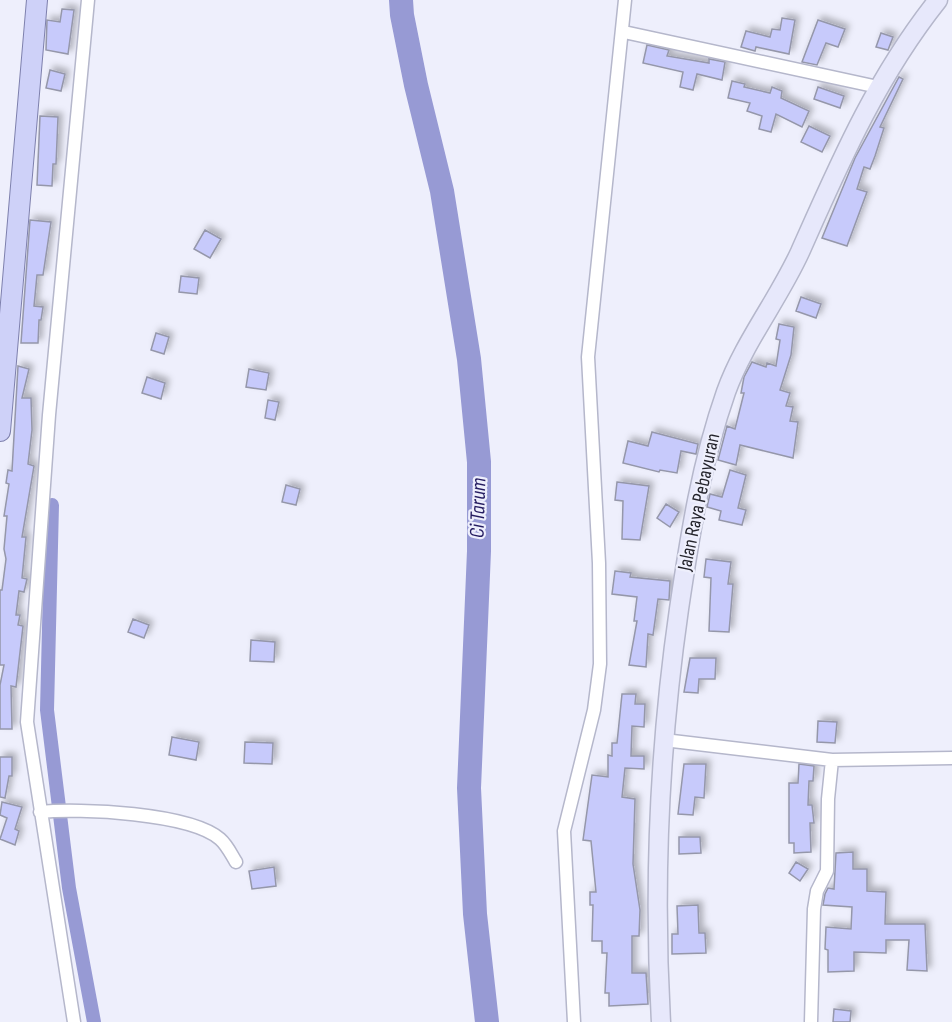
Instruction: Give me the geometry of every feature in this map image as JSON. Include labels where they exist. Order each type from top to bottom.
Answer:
[{"type":"main road","points":[[0,431],[37,0]]},
{"type":"main road","name":"Jalan Raya Pebayuran","points":[[661,1022],[656,949],[656,846],[669,682],[692,516],[716,421],[741,360],[795,263],[878,87],[901,48],[938,0]]},
{"type":"street","points":[[74,1022],[46,811],[30,750],[28,704],[49,415],[88,0]]},
{"type":"street","points":[[574,1022],[564,831],[594,710],[600,664],[599,563],[588,357],[624,32],[625,0]]},
{"type":"street","points":[[624,32],[878,87]]},
{"type":"street","points":[[664,740],[832,760],[952,758]]},
{"type":"street","points":[[811,1022],[814,909],[817,891],[827,871],[828,799],[832,760]]},
{"type":"street","points":[[46,811],[129,813],[197,828],[219,837],[236,862]]},
{"type":"building","points":[[62,9],[74,10],[68,54],[46,50],[47,20],[60,22]]},
{"type":"building","points":[[782,18],[795,20],[789,54],[756,47],[755,51],[741,47],[746,31],[770,37],[772,29],[780,30]]},
{"type":"building","points":[[818,20],[845,29],[838,47],[826,43],[817,65],[802,62]]},
{"type":"building","points":[[881,33],[893,37],[888,50],[876,47]]},
{"type":"building","points":[[647,45],[669,50],[667,56],[709,63],[709,59],[725,62],[722,80],[697,74],[693,90],[680,87],[683,72],[643,63]]},
{"type":"building","points":[[50,70],[65,74],[61,91],[46,88]]},
{"type":"building","points":[[899,77],[903,79],[880,127],[884,128],[875,156],[870,169],[864,167],[857,189],[867,192],[847,246],[822,238],[855,158]]},
{"type":"building","points":[[732,81],[745,84],[744,87],[770,93],[772,87],[782,91],[781,98],[809,111],[802,127],[776,114],[771,132],[759,129],[762,116],[747,111],[750,103],[728,98]]},
{"type":"building","points":[[818,87],[844,96],[840,108],[814,99]]},
{"type":"building","points":[[40,116],[58,117],[56,164],[53,164],[52,186],[37,185]]},
{"type":"building","points":[[809,126],[830,136],[822,152],[801,142]]},
{"type":"building","points":[[30,220],[51,222],[43,275],[37,275],[34,306],[43,307],[41,320],[39,320],[38,343],[21,343]]},
{"type":"building","points":[[205,230],[221,239],[210,258],[194,249]]},
{"type":"building","points":[[181,276],[199,278],[197,294],[179,292]]},
{"type":"building","points":[[801,297],[821,304],[816,318],[796,311]]},
{"type":"building","points":[[779,324],[794,327],[791,355],[780,390],[790,393],[786,406],[793,407],[790,421],[798,422],[793,458],[740,445],[736,465],[718,460],[727,426],[735,429],[744,393],[741,393],[744,377],[752,362],[766,367],[767,363],[776,366],[780,340],[776,339]]},
{"type":"building","points":[[156,333],[169,337],[164,354],[151,350]]},
{"type":"building","points":[[18,366],[29,369],[22,398],[31,398],[32,430],[28,464],[34,466],[22,537],[26,537],[22,578],[27,579],[24,592],[19,591],[16,615],[20,615],[18,625],[23,626],[16,687],[11,686],[12,729],[0,729],[0,685],[4,665],[0,665],[0,590],[2,590],[6,559],[4,549],[7,516],[4,516],[9,484],[6,483],[8,470],[12,471]]},
{"type":"building","points":[[249,369],[269,373],[266,390],[246,387]]},
{"type":"building","points":[[147,377],[165,383],[161,399],[142,393]]},
{"type":"building","points":[[268,400],[279,402],[275,420],[265,418]]},
{"type":"building","points":[[652,432],[698,444],[696,454],[681,451],[677,473],[660,470],[659,472],[623,463],[628,441],[648,446]]},
{"type":"building","points":[[730,470],[746,475],[738,508],[746,510],[742,525],[719,520],[721,511],[707,507],[710,494],[722,497]]},
{"type":"building","points":[[617,482],[649,486],[640,540],[622,539],[623,501],[615,500]]},
{"type":"building","points":[[286,485],[300,489],[296,505],[282,502]]},
{"type":"building","points":[[666,504],[679,512],[670,527],[657,518]]},
{"type":"building","points":[[706,559],[731,562],[728,584],[733,584],[729,632],[709,631],[711,578],[704,577]]},
{"type":"building","points":[[615,571],[631,573],[630,577],[670,581],[669,600],[658,599],[653,635],[648,634],[646,667],[629,665],[637,621],[634,621],[637,597],[612,594]]},
{"type":"building","points":[[133,619],[149,625],[144,638],[128,632]]},
{"type":"building","points":[[251,640],[275,642],[274,662],[250,661]]},
{"type":"building","points":[[690,658],[716,658],[715,679],[699,679],[698,693],[684,692]]},
{"type":"building","points":[[622,694],[636,694],[635,704],[645,704],[644,727],[632,726],[631,756],[644,756],[644,769],[625,768],[622,797],[635,799],[633,864],[640,910],[639,936],[632,936],[632,973],[646,973],[648,1004],[609,1006],[609,993],[605,993],[607,953],[602,953],[602,941],[592,941],[593,905],[590,905],[590,892],[596,892],[591,841],[583,840],[592,775],[608,777],[608,755],[612,756],[612,743],[617,743]]},
{"type":"building","points":[[818,721],[837,722],[835,743],[817,742]]},
{"type":"building","points":[[172,737],[199,742],[196,760],[169,755]]},
{"type":"building","points":[[245,742],[273,743],[272,764],[244,763]]},
{"type":"building","points":[[0,757],[12,757],[12,776],[9,776],[5,798],[0,797]]},
{"type":"building","points":[[684,764],[706,764],[704,798],[695,797],[693,815],[678,814]]},
{"type":"building","points":[[799,764],[814,766],[813,781],[809,781],[808,805],[812,805],[814,823],[810,823],[811,852],[794,853],[794,843],[789,843],[789,783],[798,783]]},
{"type":"building","points":[[2,802],[22,807],[15,829],[19,831],[15,845],[0,839],[7,818],[0,815]]},
{"type":"building","points":[[679,837],[700,837],[701,853],[679,854]]},
{"type":"building","points":[[853,852],[853,869],[867,869],[867,891],[886,892],[885,924],[925,924],[927,971],[907,970],[909,940],[886,940],[886,953],[854,952],[854,971],[828,972],[828,950],[825,949],[826,927],[851,929],[852,907],[823,905],[825,894],[828,888],[834,889],[836,853]]},
{"type":"building","points":[[796,862],[808,869],[800,881],[789,873]]},
{"type":"building","points":[[274,867],[276,886],[252,889],[249,871]]},
{"type":"building","points":[[698,905],[699,933],[705,933],[706,953],[672,954],[672,934],[678,934],[677,906]]},
{"type":"building","points":[[834,1009],[851,1011],[850,1022],[833,1022]]},
{"type":"waterway","name":"Ci Tarum","points":[[401,0],[416,85],[442,191],[469,359],[479,462],[479,551],[469,788],[475,914],[487,1022]]},
{"type":"waterway","points":[[52,505],[47,710],[69,888],[94,1022]]}]
